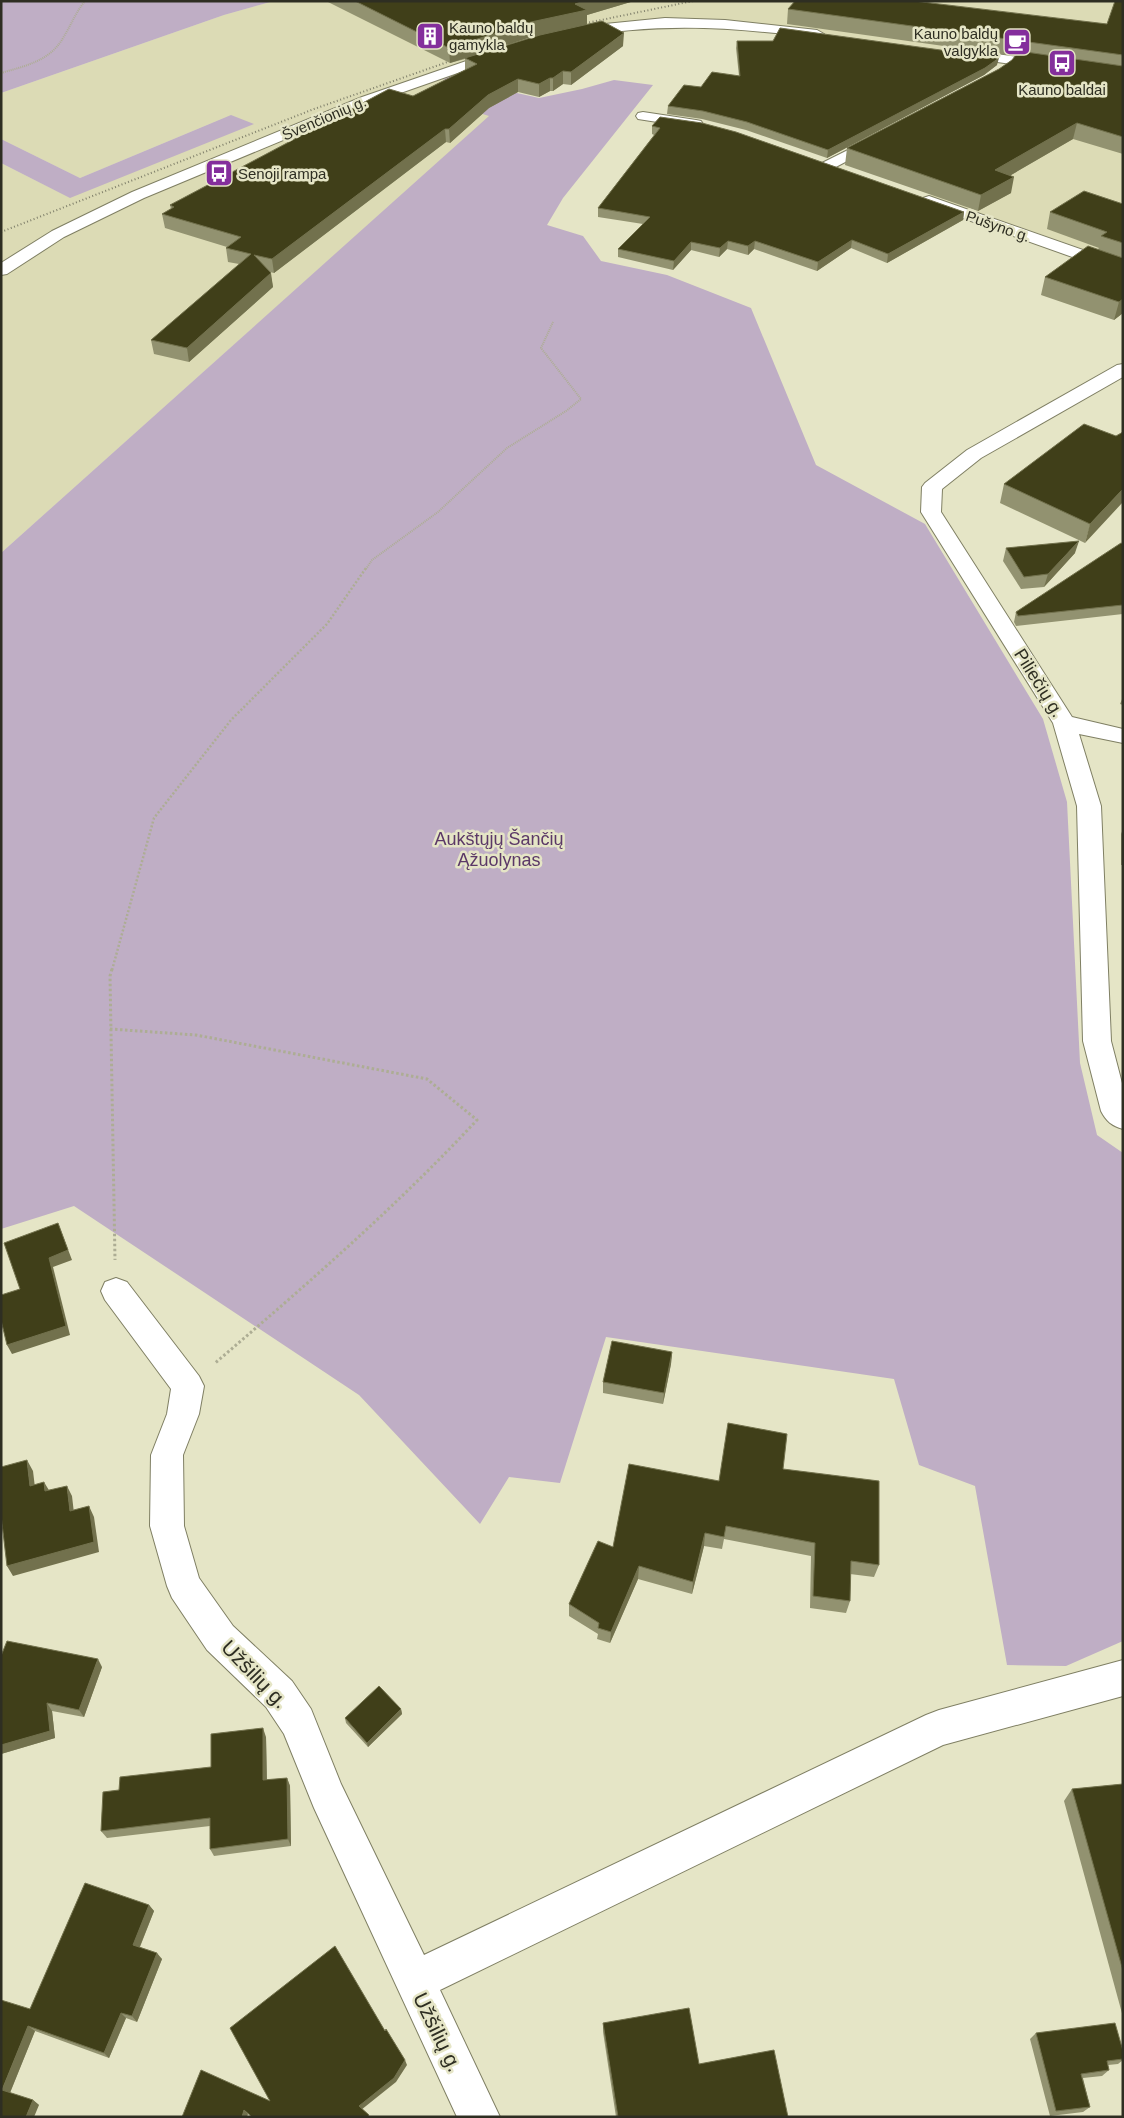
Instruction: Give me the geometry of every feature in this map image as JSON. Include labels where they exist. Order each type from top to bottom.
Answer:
[{"type":"street","points":[[562,36],[612,26],[665,21],[740,24],[827,35]]},
{"type":"street","name":"Švenčionių g.","points":[[1,270],[58,234],[138,196],[367,100],[492,55],[519,48]]},
{"type":"street","points":[[944,51],[1008,66],[1123,76]]},
{"type":"street","points":[[644,116],[708,126]]},
{"type":"street","points":[[827,166],[887,134]]},
{"type":"street","points":[[810,160],[846,172]]},
{"type":"street","name":"Pušyno g.","points":[[918,198],[1123,270]]},
{"type":"street","name":"Piliečių g.","points":[[1123,369],[974,454],[932,487],[931,512],[1064,723],[1089,806],[1097,1041],[1114,1112],[1123,1118]]},
{"type":"street","points":[[1064,723],[1123,736]]},
{"type":"street","points":[[116,1291],[188,1386]]},
{"type":"street","name":"Užšilių g.","points":[[188,1386],[183,1414],[167,1455],[167,1526],[184,1586],[220,1638],[273,1687],[298,1722],[327,1795],[479,2117]]},
{"type":"street","points":[[414,1981],[939,1728],[1123,1678]]},
{"type":"path","points":[[1,73],[50,54],[58,46],[77,9],[85,1]]},
{"type":"path","points":[[116,1291],[110,976],[154,818],[231,720],[327,624],[372,560],[438,512],[507,448],[566,411],[581,399],[542,348],[553,322]]},
{"type":"path","points":[[110,1029],[196,1035],[427,1080],[477,1120],[438,1163],[316,1278],[188,1386]]},
{"type":"shaded area","points":[[274,1],[1123,1],[1123,263],[930,196],[1035,135],[1117,80],[798,35],[721,27],[625,28],[519,53],[444,78],[460,89],[490,116],[1,553],[1,163],[57,191],[231,115],[80,178],[1,139],[1,93],[224,15]]},
{"type":"green space","points":[[1,1],[274,1],[224,15],[1,93]]},
{"type":"green space","name":"Aukštųjų Šančių Ąžuolynas","points":[[455,74],[494,88],[539,98],[614,80],[653,85],[563,198],[547,225],[583,236],[601,261],[667,275],[751,308],[816,465],[925,524],[1043,719],[1067,802],[1080,1063],[1097,1135],[1123,1153],[1123,1641],[1066,1666],[1007,1665],[975,1486],[919,1465],[894,1379],[606,1337],[560,1483],[509,1477],[480,1524],[359,1395],[74,1206],[1,1229],[1,553],[489,116],[448,103],[459,89],[443,79]]},
{"type":"green space","points":[[231,115],[254,124],[70,198],[1,163],[1,139],[80,178]]},
{"type":"building","name":"Kauno baldų gamykla","points":[[355,1],[584,1],[575,4],[587,10],[531,22],[449,48]]},
{"type":"building","points":[[795,1],[914,1],[1107,24],[1115,1],[1123,1],[1123,55],[788,9]]},
{"type":"building","points":[[602,21],[624,33],[571,72],[563,71],[539,84],[518,79],[488,95],[449,129],[445,129],[272,259],[254,255],[271,273],[187,348],[151,340],[251,254],[226,248],[241,237],[162,214],[174,207],[170,205],[389,89],[413,96],[477,64],[465,58],[540,35]]},
{"type":"building","points":[[780,28],[999,58],[985,68],[828,150],[747,122],[703,111],[668,106],[684,85],[701,87],[712,72],[740,76],[737,41],[773,41]]},
{"type":"building","points":[[1019,51],[1123,66],[1123,137],[1077,123],[995,170],[1014,177],[981,195],[847,148],[999,69],[1012,60]]},
{"type":"building","points":[[660,117],[702,123],[736,132],[964,212],[888,254],[852,240],[818,262],[755,241],[748,246],[728,241],[720,248],[691,242],[674,261],[618,249],[650,217],[598,208],[660,128],[652,126]]},
{"type":"building","points":[[1084,191],[1123,204],[1123,243],[1101,236],[1107,232],[1050,212]]},
{"type":"building","points":[[1088,246],[1123,258],[1123,299],[1119,302],[1045,277]]},
{"type":"building","points":[[1084,424],[1116,436],[1123,432],[1123,489],[1090,524],[1004,484]]},
{"type":"building","points":[[1079,541],[1048,574],[1024,577],[1006,548]]},
{"type":"building","points":[[1121,543],[1123,544],[1123,605],[1018,616],[1016,612]]},
{"type":"building","points":[[58,1223],[68,1250],[49,1258],[66,1326],[7,1345],[1,1320],[1,1295],[20,1289],[4,1243]]},
{"type":"building","points":[[612,1341],[672,1352],[664,1393],[603,1382]]},
{"type":"building","points":[[728,1423],[787,1434],[783,1469],[879,1481],[879,1565],[851,1561],[850,1601],[813,1596],[815,1543],[726,1526],[724,1537],[705,1533],[693,1582],[639,1566],[611,1632],[598,1628],[599,1623],[569,1604],[598,1541],[613,1547],[629,1464],[719,1481]]},
{"type":"building","points":[[27,1460],[30,1486],[44,1482],[45,1491],[67,1486],[70,1511],[89,1506],[94,1542],[7,1566],[1,1515],[1,1467]]},
{"type":"building","points":[[7,1641],[98,1659],[79,1710],[47,1703],[50,1731],[1,1745],[1,1656]]},
{"type":"building","points":[[379,1686],[401,1709],[367,1743],[345,1718]]},
{"type":"building","points":[[263,1728],[263,1780],[287,1778],[288,1839],[210,1849],[210,1818],[101,1831],[103,1792],[119,1790],[120,1777],[211,1767],[211,1734]]},
{"type":"building","points":[[1123,1784],[1123,1971],[1072,1789]]},
{"type":"building","points":[[85,1883],[149,1905],[133,1945],[157,1953],[132,2016],[121,2013],[104,2053],[28,2026],[2,2090],[33,2100],[26,2117],[1,2117],[1,2000],[30,2009]]},
{"type":"building","points":[[335,1946],[385,2031],[386,2029],[405,2060],[394,2078],[359,2106],[369,2115],[368,2117],[252,2117],[244,2110],[242,2117],[182,2117],[201,2070],[270,2101],[230,2028]]},
{"type":"building","points":[[689,2008],[699,2064],[774,2050],[788,2117],[618,2117],[603,2023]]},
{"type":"building","points":[[1115,2023],[1123,2051],[1123,2059],[1107,2061],[1109,2070],[1081,2074],[1090,2107],[1056,2111],[1036,2033]]},
{"type":"railway","points":[[572,26],[693,1]]},
{"type":"railway","points":[[1,232],[314,109],[459,58]]},
{"type":"place","name":"Kauno baldų gamykla","points":[[430,36]]},
{"type":"place","name":"Kauno baldų valgykla","points":[[1017,42]]},
{"type":"place","name":"Kauno baldai","points":[[1062,63]]},
{"type":"place","name":"Senoji rampa","points":[[219,173]]}]
